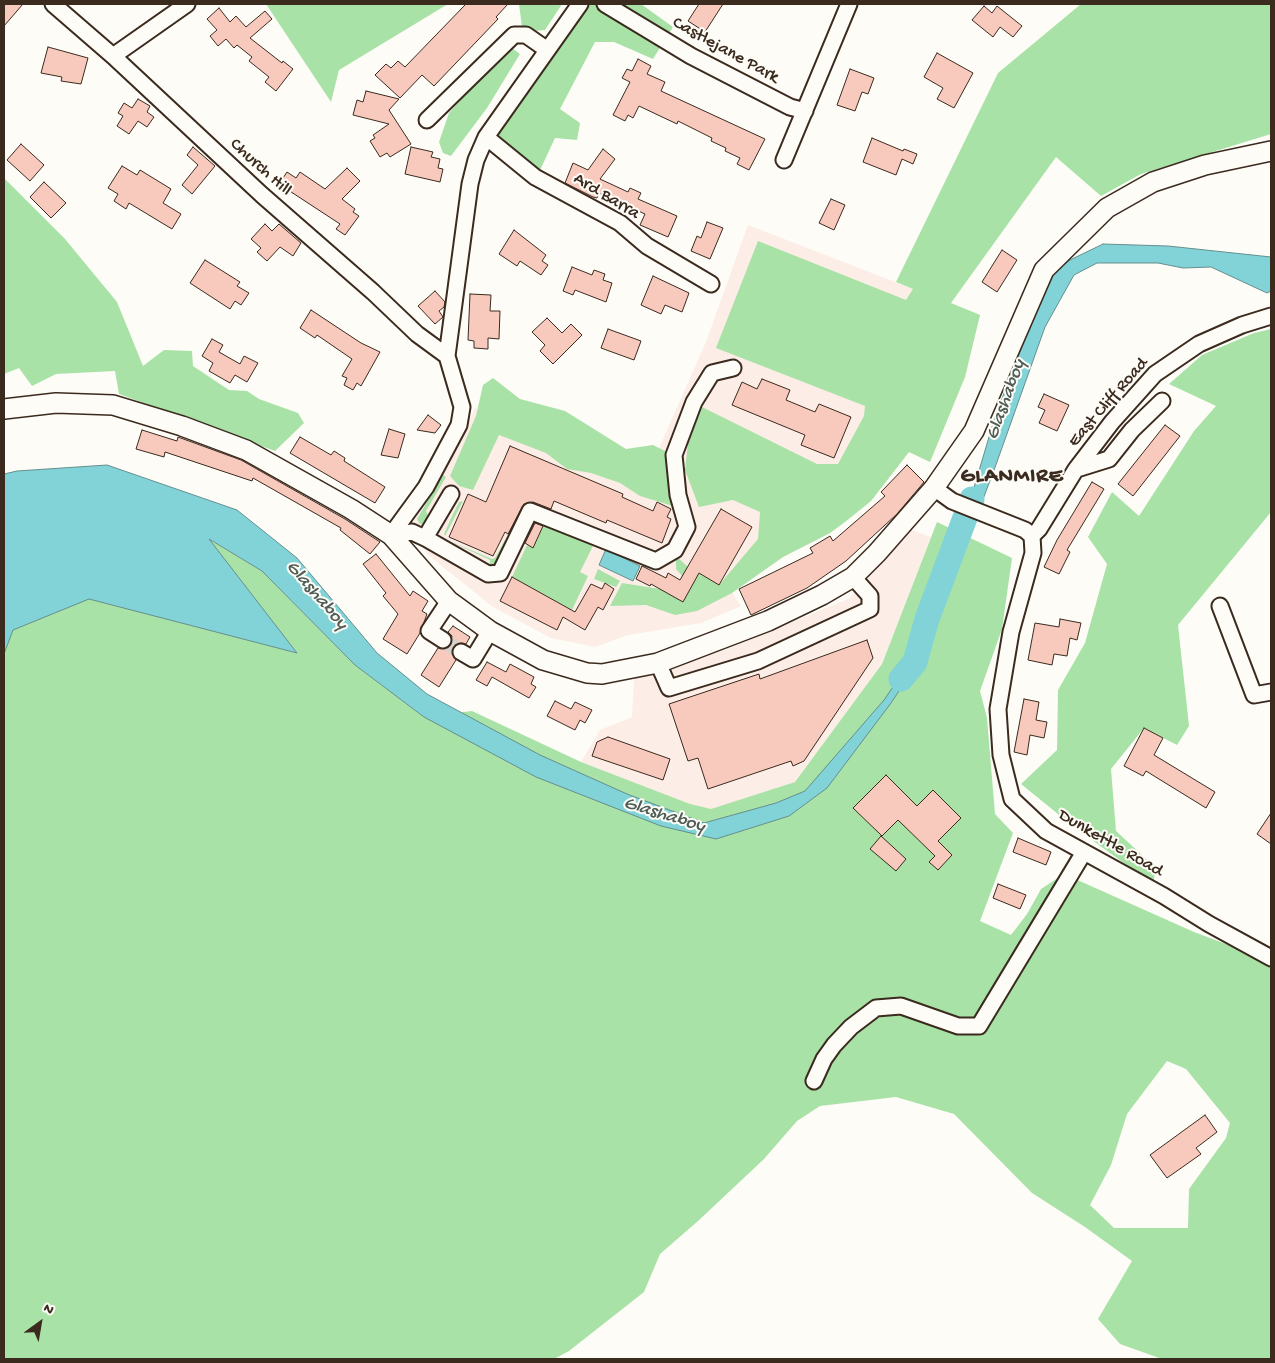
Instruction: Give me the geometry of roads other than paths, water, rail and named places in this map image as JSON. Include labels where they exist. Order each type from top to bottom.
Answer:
[{"type":"main road","points":[[4,409],[56,403],[112,406],[182,426],[246,450],[351,508],[391,535],[450,601],[490,630],[543,660],[587,673],[602,674],[658,662],[768,621],[822,596],[853,577],[878,553],[934,488],[974,431],[1044,270],[1107,208],[1153,182],[1205,165],[1271,151]]},
{"type":"street","name":"Church Hill","points":[[52,4],[113,56],[185,125],[374,292],[417,334],[447,356]]},
{"type":"street","points":[[113,56],[187,4]]},
{"type":"street","points":[[391,535],[426,487],[460,425],[462,407],[447,356],[470,184],[476,160],[486,137],[546,49],[580,4]]},
{"type":"street","name":"Castlejane Park","points":[[605,4],[691,56],[790,108],[805,111]]},
{"type":"street","points":[[784,160],[849,4]]},
{"type":"street","points":[[427,120],[514,34],[526,36],[546,49]]},
{"type":"street","name":"Ard Barra","points":[[486,137],[535,177],[620,223],[647,246],[711,284]]},
{"type":"street","name":"East Cliff Road","points":[[1028,533],[1039,529],[1077,469],[1112,422],[1155,374],[1199,344],[1242,325],[1271,316]]},
{"type":"street","points":[[391,535],[412,532],[488,574],[500,573],[530,511],[656,562],[675,550],[687,526],[678,495],[674,455],[694,402],[712,373],[733,368]]},
{"type":"street","points":[[1077,469],[1109,459],[1132,430],[1162,401]]},
{"type":"street","points":[[934,488],[952,501],[1028,533]]},
{"type":"street","points":[[425,538],[451,494]]},
{"type":"street","name":"Dunkettle Road","points":[[1028,533],[1033,553],[1011,632],[998,709],[1001,755],[1012,798],[1046,830],[1271,958]]},
{"type":"street","points":[[658,662],[669,688],[758,661],[870,609],[870,596],[853,577]]},
{"type":"street","points":[[443,640],[429,631],[450,601]]},
{"type":"street","points":[[1220,606],[1254,695],[1271,692]]},
{"type":"street","points":[[461,652],[473,659],[490,630]]},
{"type":"street","points":[[814,1081],[824,1059],[834,1045],[850,1027],[876,1008],[901,1006],[958,1026],[979,1026],[1084,852]]},
{"type":"water","points":[[1103,244],[1168,246],[1271,257],[1271,291],[1267,293],[1211,267],[1183,268],[1158,263],[1097,263],[1074,275],[1045,327],[993,473],[924,653],[891,703],[827,788],[789,816],[716,839],[661,826],[536,777],[424,717],[355,665],[262,571],[209,539],[297,653],[89,599],[13,630],[4,654],[4,474],[17,471],[107,465],[237,510],[297,558],[377,653],[427,694],[540,755],[627,794],[704,823],[776,803],[805,791],[884,700],[918,650],[961,531],[995,417],[1031,322],[1056,269]]},
{"type":"water","points":[[606,549],[640,566],[633,581],[599,565]]},
{"type":"waterway","name":"Glashaboy","points":[[901,679],[915,662],[927,619],[972,499]]},
{"type":"tunnel","points":[[443,640],[461,652]]},
{"type":"district","name":"GLANMIRE","points":[[1012,478]]}]
